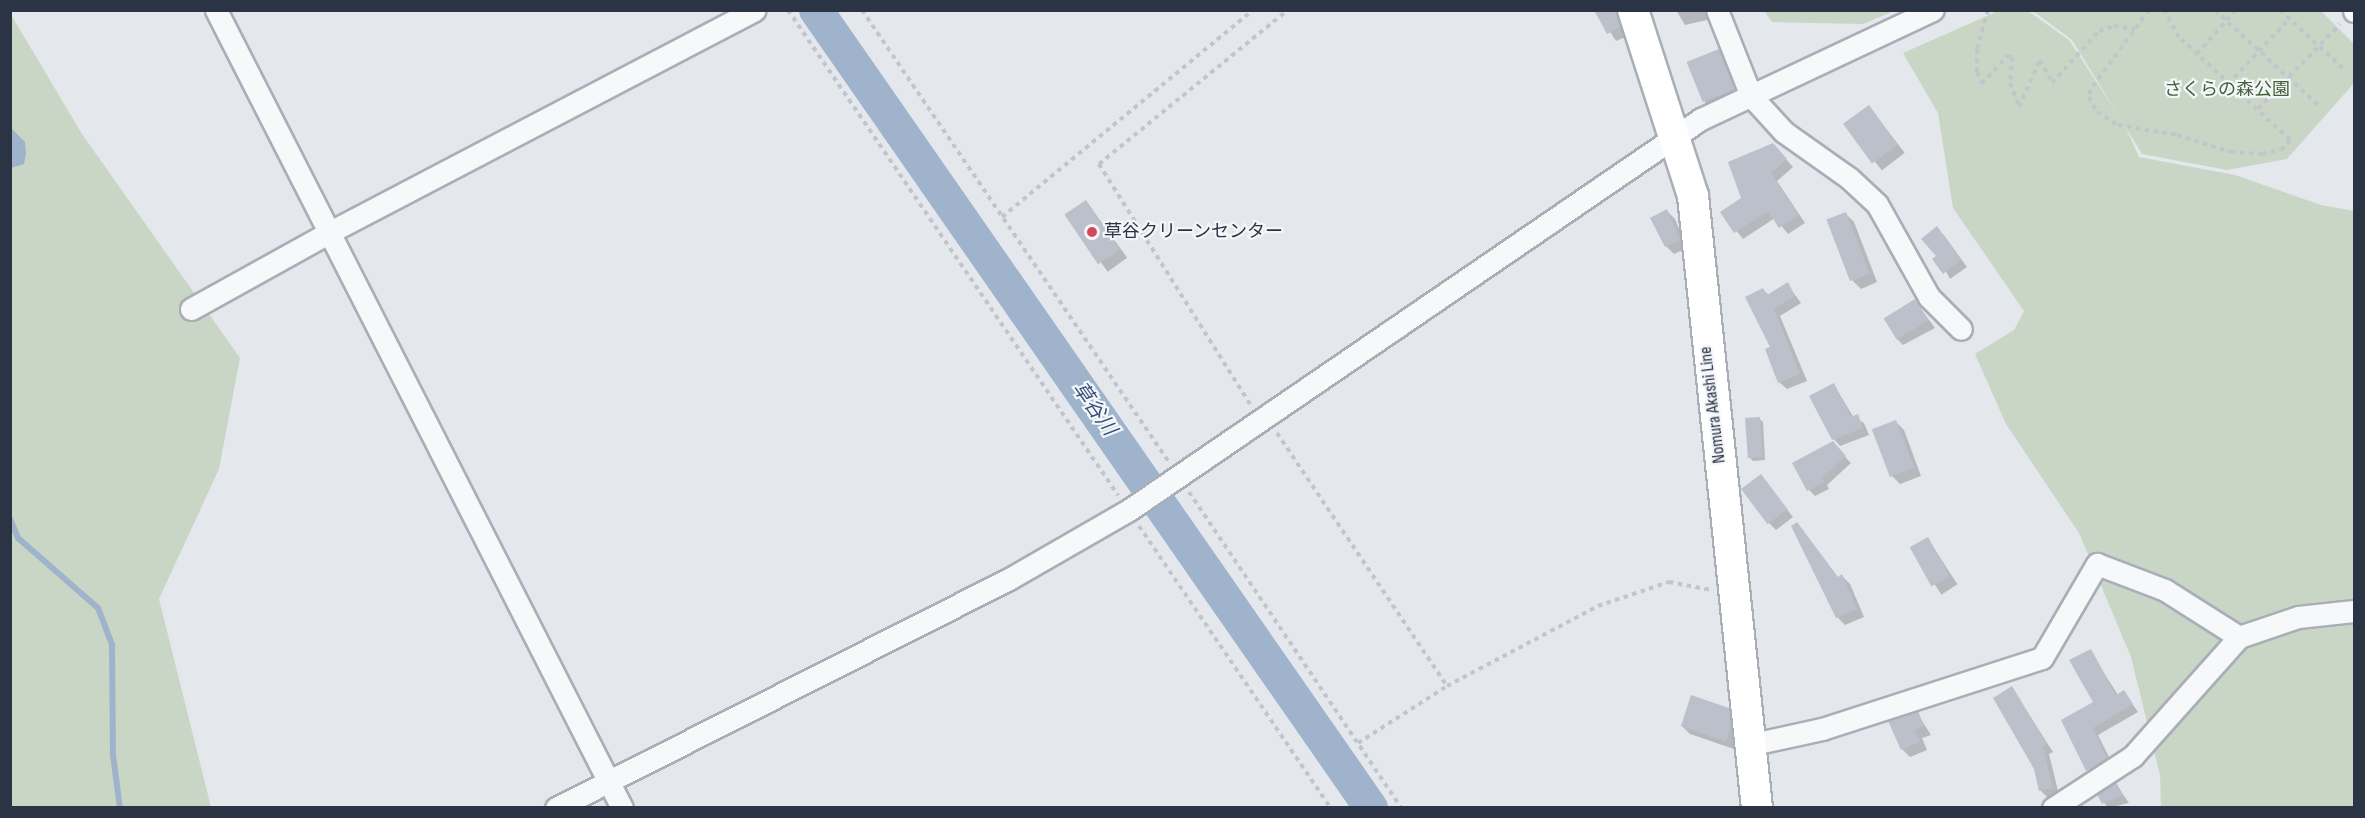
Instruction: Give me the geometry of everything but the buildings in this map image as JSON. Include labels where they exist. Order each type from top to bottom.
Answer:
[{"type":"main road","name":"Nomura Akashi Line","points":[[1633,10],[1693,196],[1736,606],[1753,744],[1757,807]]},
{"type":"street","points":[[216,10],[622,807]]},
{"type":"street","points":[[192,309],[330,232],[754,10]]},
{"type":"street","points":[[1717,10],[1751,96],[1784,132],[1849,178],[1877,204],[1929,297],[1961,329]]},
{"type":"street","points":[[556,807],[1009,579],[1129,510],[1674,136],[1751,96],[1933,10]]},
{"type":"street","points":[[1753,744],[1822,729],[2042,658],[2097,564],[2165,590],[2239,637]]},
{"type":"street","points":[[2053,807],[2133,756],[2239,637],[2298,617],[2355,611]]},
{"type":"path","points":[[788,10],[1331,807]]},
{"type":"path","points":[[862,10],[1401,807]]},
{"type":"path","points":[[1002,217],[1253,10]]},
{"type":"path","points":[[1288,10],[1099,164],[1264,419],[1447,686]]},
{"type":"path","points":[[1989,10],[1977,49],[1977,72],[1982,84],[2007,56],[2012,57],[2010,83],[2019,107],[2040,60],[2052,83],[2099,31],[2114,26],[2136,29]]},
{"type":"path","points":[[2149,10],[2090,90],[2093,106],[2107,120],[2136,130],[2177,135],[2231,152],[2262,154],[2281,150],[2290,140],[2179,37],[2164,10]]},
{"type":"path","points":[[2215,10],[2319,106]]},
{"type":"path","points":[[2197,54],[2236,10]]},
{"type":"path","points":[[2280,10],[2347,72]]},
{"type":"path","points":[[2258,109],[2351,14]]},
{"type":"path","points":[[2228,84],[2289,19]]},
{"type":"path","points":[[1358,744],[1447,686],[1598,606],[1669,582],[1721,592],[1736,606]]},
{"type":"green space","points":[[1764,11],[1894,11],[1863,24],[1772,22]]},
{"type":"green space","points":[[1998,11],[2028,11],[2069,40],[2124,124],[2139,157],[2235,175],[2321,205],[2354,211],[2354,807],[2161,807],[2160,775],[2131,657],[2079,533],[2006,424],[1975,354],[2014,330],[2024,311],[1953,208],[1938,113],[1903,53]]},
{"type":"green space","name":"さくらの森公園","points":[[2033,11],[2321,11],[2354,44],[2354,83],[2287,159],[2227,170],[2142,154],[2072,40]]},
{"type":"green space","points":[[10,13],[82,134],[240,358],[219,469],[159,599],[211,807],[11,807]]},
{"type":"water","points":[[11,128],[25,142],[26,154],[24,164],[11,168]]},
{"type":"waterway","name":"草谷川","points":[[816,10],[1371,808]]},
{"type":"waterway","points":[[10,519],[18,538],[98,608],[112,645],[113,755],[120,808]]},
{"type":"place","name":"草谷クリーンセンター","points":[[1092,232]]}]
